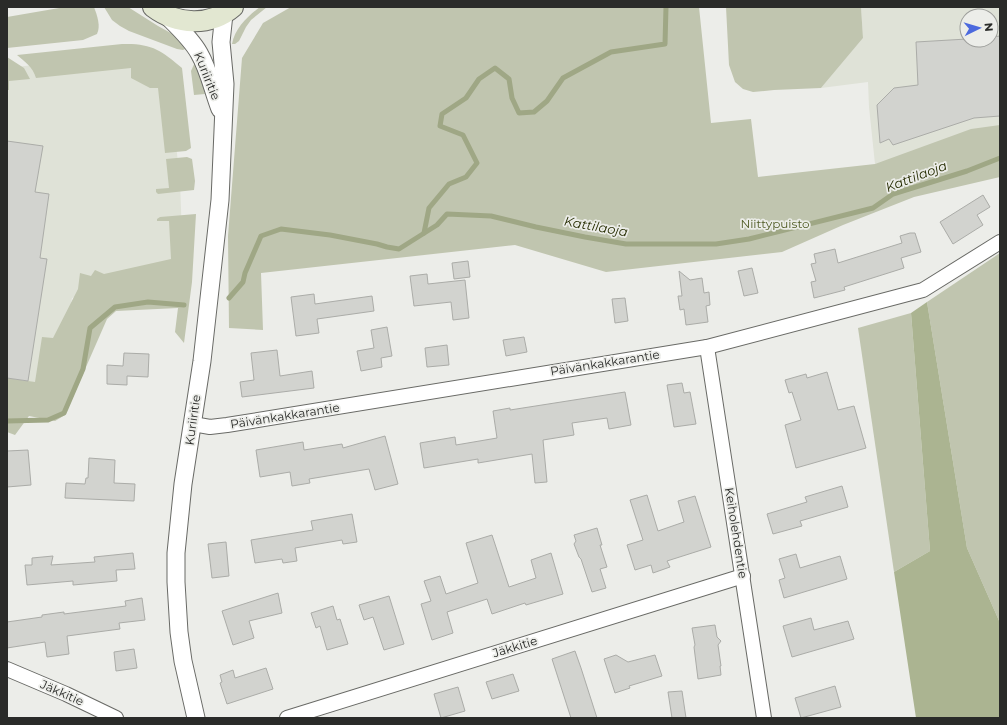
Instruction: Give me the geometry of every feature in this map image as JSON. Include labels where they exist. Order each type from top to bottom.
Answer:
[{"type":"main road","points":[[161,12],[187,22],[201,22],[210,20],[229,11]]},
{"type":"street","name":"Kuriiritie","points":[[196,718],[183,661],[179,632],[176,553],[178,524],[211,288],[219,208],[224,84],[220,42],[229,11]]},
{"type":"street","name":"Kuriiritie","points":[[161,12],[184,33],[199,53],[208,73],[223,121]]},
{"type":"street","name":"Päivänkakkarantie","points":[[193,424],[227,426],[707,347],[923,290],[1000,242]]},
{"type":"street","name":"Keiholehdentie","points":[[707,347],[764,718]]},
{"type":"street","name":"Jäkkitie","points":[[287,718],[743,576]]},
{"type":"street","name":"Jäkkitie","points":[[7,669],[66,694],[116,718]]},
{"type":"shaded area","points":[[861,7],[1000,7],[1000,137],[875,164],[868,82],[821,88],[863,38]]},
{"type":"shaded area","points":[[133,54],[169,80],[180,181],[183,265],[72,298],[56,394],[7,386],[7,68]]},
{"type":"green space","points":[[65,7],[94,7],[99,24],[97,34],[83,40],[7,48],[7,17]]},
{"type":"green space","points":[[104,7],[128,7],[178,37],[185,46],[185,49],[177,49],[129,31],[112,20]]},
{"type":"green space","points":[[260,7],[267,7],[251,20],[239,41],[232,44],[239,28],[251,14]]},
{"type":"green space","name":"Niittypuisto","points":[[291,7],[699,7],[711,123],[751,119],[758,177],[875,164],[971,129],[1000,125],[1000,177],[914,197],[843,225],[782,252],[606,272],[515,245],[261,273],[263,330],[229,328],[228,236],[242,58],[263,23]]},
{"type":"green space","points":[[726,7],[861,7],[863,38],[821,88],[753,92],[743,89],[735,82],[729,65]]},
{"type":"green space","points":[[122,44],[148,46],[161,52],[182,68],[191,148],[186,151],[165,153],[158,88],[150,88],[131,78],[131,68],[36,78],[31,68],[17,55]]},
{"type":"green space","points":[[7,57],[24,68],[30,79],[9,81],[9,90],[7,90]]},
{"type":"green space","points":[[196,60],[205,94],[194,95],[191,71]]},
{"type":"green space","points":[[187,157],[192,159],[195,181],[194,190],[158,194],[156,189],[169,188],[166,159]]},
{"type":"green space","points":[[196,214],[192,282],[184,343],[175,332],[178,308],[116,311],[107,319],[65,415],[55,421],[29,416],[15,435],[7,432],[7,378],[35,382],[42,337],[53,338],[78,289],[80,273],[91,276],[95,270],[104,274],[171,259],[169,221],[157,221],[157,219],[160,217]]},
{"type":"green space","points":[[1000,253],[1000,623],[967,548],[927,302]]},
{"type":"green space","points":[[927,302],[967,548],[1000,623],[1000,718],[916,718],[894,572],[930,551],[911,313]]},
{"type":"green space","points":[[911,313],[930,551],[894,572],[858,328]]},
{"type":"building","points":[[999,36],[1000,116],[974,118],[893,145],[889,139],[880,143],[877,105],[894,88],[918,85],[916,42],[959,39],[959,48],[999,48]]},
{"type":"building","points":[[7,141],[43,146],[35,192],[49,194],[40,258],[47,259],[28,381],[7,378]]},
{"type":"building","points":[[983,195],[990,207],[977,215],[983,225],[953,244],[940,222]]},
{"type":"building","points":[[915,233],[921,252],[901,258],[904,268],[844,287],[845,290],[814,298],[811,282],[816,281],[811,264],[816,263],[814,254],[835,249],[838,263],[902,243],[900,236]]},
{"type":"building","points":[[468,261],[470,277],[454,279],[452,263]]},
{"type":"building","points":[[752,268],[758,293],[744,296],[738,271]]},
{"type":"building","points":[[679,271],[690,280],[702,278],[704,293],[709,292],[710,305],[706,306],[708,322],[686,325],[684,309],[680,310],[678,296],[682,296]]},
{"type":"building","points":[[427,274],[428,284],[465,280],[469,318],[453,320],[451,302],[414,306],[410,276]]},
{"type":"building","points":[[314,294],[315,304],[372,296],[374,311],[317,319],[319,333],[296,336],[291,297]]},
{"type":"building","points":[[625,298],[628,321],[615,323],[612,299]]},
{"type":"building","points":[[387,327],[392,356],[381,358],[382,367],[361,371],[357,351],[374,348],[371,330]]},
{"type":"building","points":[[524,337],[527,352],[506,356],[503,340]]},
{"type":"building","points":[[447,345],[449,365],[427,367],[425,348]]},
{"type":"building","points":[[277,350],[280,376],[312,371],[314,388],[242,397],[240,382],[254,380],[251,353]]},
{"type":"building","points":[[124,353],[149,354],[148,377],[127,376],[127,385],[107,384],[107,365],[123,366]]},
{"type":"building","points":[[827,372],[838,410],[854,406],[866,448],[796,468],[785,425],[801,420],[792,392],[789,393],[785,380],[806,374],[807,378]]},
{"type":"building","points":[[682,383],[684,393],[690,392],[696,424],[674,427],[667,385]]},
{"type":"building","points":[[625,392],[631,425],[609,429],[607,418],[572,423],[574,435],[543,440],[547,482],[535,483],[532,454],[478,463],[478,459],[424,468],[420,443],[455,437],[456,445],[497,438],[493,411],[510,408],[510,410]]},
{"type":"building","points":[[385,436],[398,484],[375,490],[369,469],[309,479],[310,483],[292,486],[290,472],[260,477],[256,450],[303,442],[304,450],[342,444],[343,448]]},
{"type":"building","points":[[28,450],[31,485],[7,487],[7,451]]},
{"type":"building","points":[[89,458],[115,460],[114,483],[135,484],[134,501],[65,498],[66,483],[85,484],[86,478],[88,478]]},
{"type":"building","points":[[842,486],[848,507],[800,521],[802,526],[773,534],[767,514],[807,502],[805,497]]},
{"type":"building","points":[[647,495],[658,531],[684,522],[678,501],[695,496],[711,547],[667,561],[670,567],[653,573],[651,565],[635,570],[627,545],[643,540],[630,500]]},
{"type":"building","points":[[352,514],[357,542],[343,544],[342,540],[295,548],[297,561],[283,563],[282,559],[255,563],[251,540],[313,530],[311,521]]},
{"type":"building","points":[[597,528],[602,545],[600,545],[607,567],[600,569],[606,588],[592,592],[581,559],[574,544],[576,541],[574,535]]},
{"type":"building","points":[[492,535],[509,587],[536,578],[531,560],[551,553],[563,594],[526,605],[525,603],[492,614],[487,599],[447,612],[453,633],[432,640],[421,604],[431,601],[424,581],[440,576],[446,594],[478,583],[466,543]]},
{"type":"building","points":[[226,542],[229,576],[212,578],[208,544]]},
{"type":"building","points":[[133,553],[135,569],[116,570],[117,581],[73,585],[73,581],[27,585],[25,565],[32,565],[32,558],[53,556],[51,565],[95,562],[94,557]]},
{"type":"building","points":[[796,554],[800,568],[840,556],[847,579],[784,598],[779,580],[785,578],[779,559]]},
{"type":"building","points":[[278,593],[282,613],[249,621],[254,638],[233,645],[222,611]]},
{"type":"building","points":[[389,596],[404,644],[384,650],[373,617],[364,620],[359,605]]},
{"type":"building","points":[[142,598],[145,620],[119,623],[120,629],[67,636],[69,654],[47,657],[45,642],[7,648],[7,622],[64,612],[64,614],[126,606],[125,601]]},
{"type":"building","points":[[333,606],[337,620],[340,619],[348,644],[327,650],[320,626],[316,628],[311,613]]},
{"type":"building","points":[[811,618],[814,630],[848,621],[854,639],[792,657],[783,626]]},
{"type":"building","points":[[715,625],[717,637],[721,641],[718,645],[721,675],[698,679],[692,628]]},
{"type":"building","points":[[134,649],[137,668],[116,671],[114,652]]},
{"type":"building","points":[[575,651],[597,718],[571,718],[552,659]]},
{"type":"building","points":[[616,655],[628,662],[655,655],[662,676],[629,686],[630,688],[615,693],[604,659]]},
{"type":"building","points":[[266,668],[273,689],[227,704],[220,683],[222,682],[220,675],[233,670],[235,678]]},
{"type":"building","points":[[513,674],[519,691],[492,699],[486,682]]},
{"type":"building","points":[[835,686],[841,707],[801,718],[795,698]]},
{"type":"building","points":[[458,687],[465,711],[441,718],[434,694]]},
{"type":"building","points":[[682,691],[686,718],[672,718],[668,692]]},
{"type":"waterway","points":[[424,233],[429,208],[449,184],[466,177],[477,163],[463,135],[440,126],[442,114],[466,98],[479,79],[495,68],[509,79],[512,98],[519,113],[534,112],[547,101],[563,78],[611,52],[665,44],[666,7]]},
{"type":"waterway","name":"Kattilaoja","points":[[229,298],[243,282],[245,273],[261,236],[281,229],[330,235],[399,249],[437,225],[447,214],[491,216],[536,227],[626,244],[716,244],[749,239],[873,208],[893,194],[967,171],[1000,158]]},
{"type":"waterway","name":"Kattilaoja","points":[[7,421],[48,420],[64,413],[83,369],[90,328],[115,307],[148,302],[184,305]]}]
